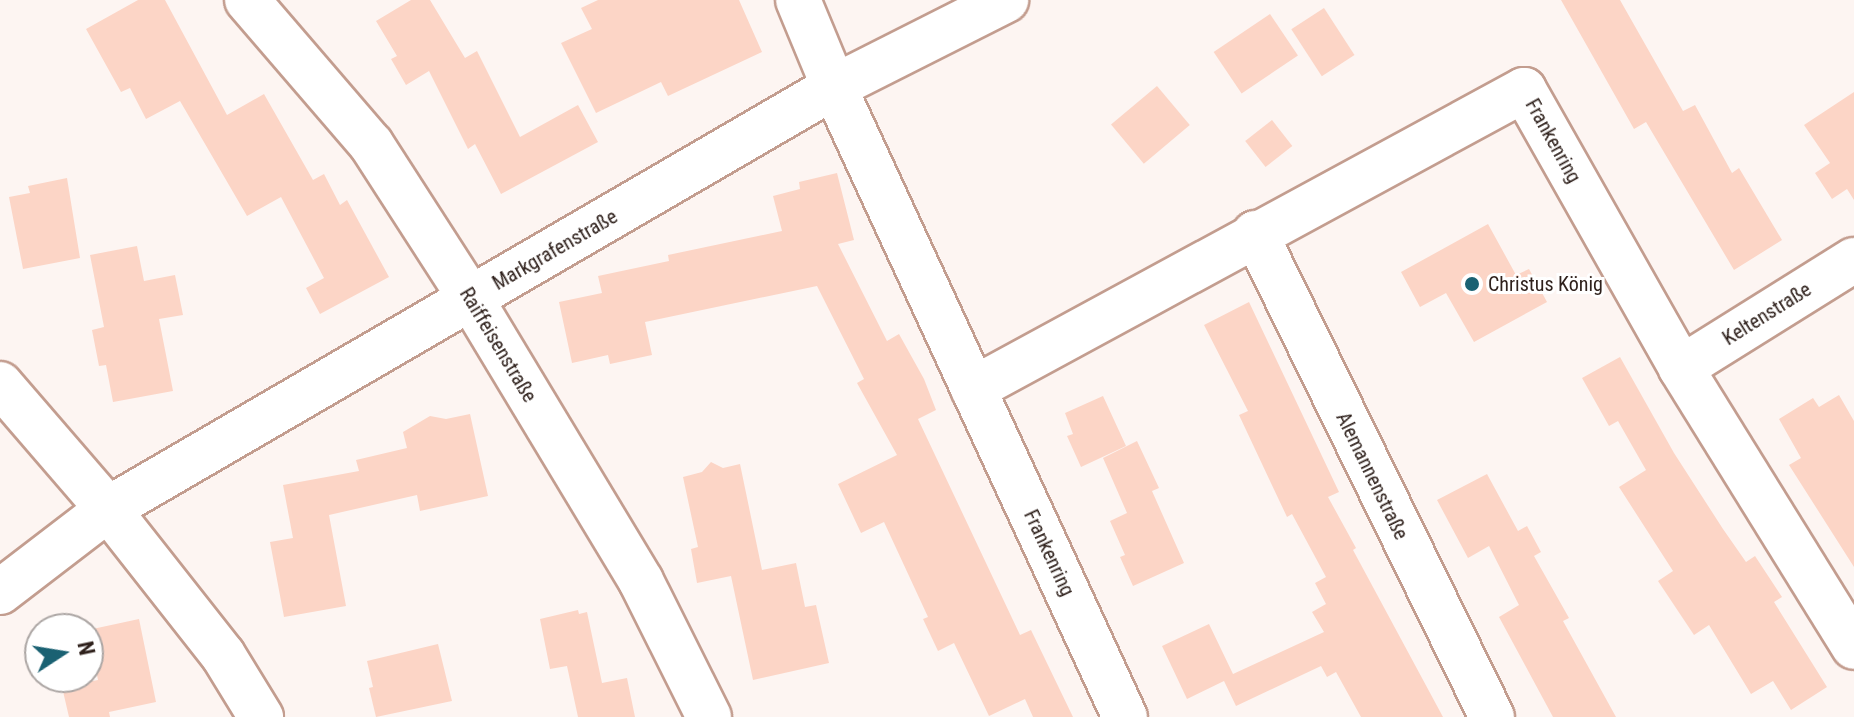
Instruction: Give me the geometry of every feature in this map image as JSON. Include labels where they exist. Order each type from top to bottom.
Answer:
[{"type":"street","name":"Raiffeisenstraße","points":[[247,0],[371,144],[471,299],[641,581],[709,717]]},
{"type":"street","name":"Frankenring","points":[[798,0],[834,87],[1125,717]]},
{"type":"street","name":"Markgrafenstraße","points":[[0,592],[108,509],[834,87],[1006,0]]},
{"type":"street","name":"Frankenring","points":[[973,389],[1255,233],[1524,90],[1681,368],[1854,647]]},
{"type":"street","name":"Alemannenstraße","points":[[1255,233],[1492,717]]},
{"type":"street","name":"Keltenstraße","points":[[1681,368],[1854,260]]},
{"type":"street","points":[[0,384],[108,509],[223,655],[261,717]]},
{"type":"building","points":[[138,0],[165,0],[227,115],[264,94],[313,180],[324,174],[340,205],[347,200],[389,277],[320,314],[306,288],[324,278],[281,197],[247,216],[180,101],[146,119],[130,88],[121,92],[86,29]]},
{"type":"building","points":[[411,0],[430,0],[465,58],[477,51],[520,137],[578,105],[598,142],[501,194],[475,144],[468,149],[429,71],[406,85],[391,59],[397,56],[376,21]]},
{"type":"building","points":[[598,0],[739,0],[762,52],[668,96],[661,82],[596,113],[561,43],[592,29],[581,8]]},
{"type":"building","points":[[1561,0],[1620,0],[1683,111],[1695,105],[1732,173],[1739,168],[1782,240],[1734,270],[1646,122],[1634,129]]},
{"type":"building","points":[[1324,8],[1354,55],[1322,76],[1291,29]]},
{"type":"building","points":[[1270,14],[1298,55],[1242,93],[1214,52]]},
{"type":"building","points":[[1157,86],[1190,125],[1144,164],[1111,125]]},
{"type":"building","points":[[1854,92],[1854,200],[1847,189],[1832,199],[1815,173],[1830,163],[1804,125]]},
{"type":"building","points":[[1272,120],[1292,146],[1266,167],[1245,141]]},
{"type":"building","points":[[837,173],[854,240],[838,244],[887,341],[899,334],[924,379],[936,410],[918,419],[1020,635],[1031,630],[1073,717],[1033,717],[1025,699],[989,716],[954,643],[938,651],[923,619],[928,617],[884,522],[861,533],[838,484],[897,455],[857,383],[864,379],[817,286],[645,322],[652,355],[610,364],[608,355],[572,363],[559,302],[602,293],[598,276],[669,261],[668,255],[782,231],[773,196],[800,189],[799,182]]},
{"type":"building","points":[[67,178],[80,258],[23,269],[9,197],[30,193],[28,186]]},
{"type":"building","name":"Christus König","points":[[1488,224],[1516,275],[1529,269],[1547,302],[1474,342],[1446,293],[1420,307],[1401,272]]},
{"type":"building","points":[[137,246],[144,281],[175,275],[183,315],[159,319],[173,391],[113,402],[106,365],[99,366],[92,330],[104,327],[90,255]]},
{"type":"building","points":[[1249,302],[1339,492],[1328,497],[1443,717],[1361,717],[1336,672],[1327,677],[1321,666],[1236,706],[1224,681],[1187,699],[1162,646],[1209,624],[1233,674],[1324,632],[1312,612],[1326,604],[1315,583],[1326,577],[1292,514],[1287,517],[1239,415],[1248,411],[1204,325]]},
{"type":"building","points":[[1620,357],[1674,453],[1723,529],[1746,562],[1755,556],[1782,597],[1774,602],[1827,687],[1791,710],[1773,681],[1751,694],[1709,625],[1694,635],[1658,581],[1673,571],[1619,487],[1646,470],[1618,421],[1609,426],[1582,378]]},
{"type":"building","points":[[1839,395],[1854,421],[1854,567],[1789,465],[1801,458],[1779,419],[1813,398],[1819,407]]},
{"type":"building","points":[[1103,396],[1126,446],[1081,467],[1067,436],[1073,434],[1065,413]]},
{"type":"building","points":[[470,414],[488,496],[420,511],[417,495],[329,515],[346,606],[284,617],[270,542],[293,538],[283,485],[359,471],[356,460],[407,448],[403,432],[430,416],[446,419]]},
{"type":"building","points":[[1137,441],[1159,488],[1152,491],[1184,563],[1133,586],[1120,557],[1125,555],[1110,521],[1127,513],[1103,458]]},
{"type":"building","points":[[711,462],[723,468],[740,464],[762,570],[796,563],[805,607],[816,605],[829,663],[753,680],[731,576],[697,583],[691,549],[698,547],[683,477],[702,472]]},
{"type":"building","points":[[1487,474],[1518,531],[1527,526],[1541,552],[1534,556],[1569,618],[1563,621],[1616,717],[1553,717],[1499,617],[1519,605],[1489,546],[1468,558],[1437,500]]},
{"type":"building","points":[[578,610],[579,614],[587,612],[602,683],[627,678],[635,717],[578,717],[567,666],[550,669],[540,619]]},
{"type":"building","points":[[139,619],[156,702],[109,712],[110,717],[69,717],[63,693],[104,693],[104,627]]},
{"type":"building","points":[[438,644],[452,701],[376,717],[367,661]]},
{"type":"place","name":"Christus König","points":[[1472,284]]}]
